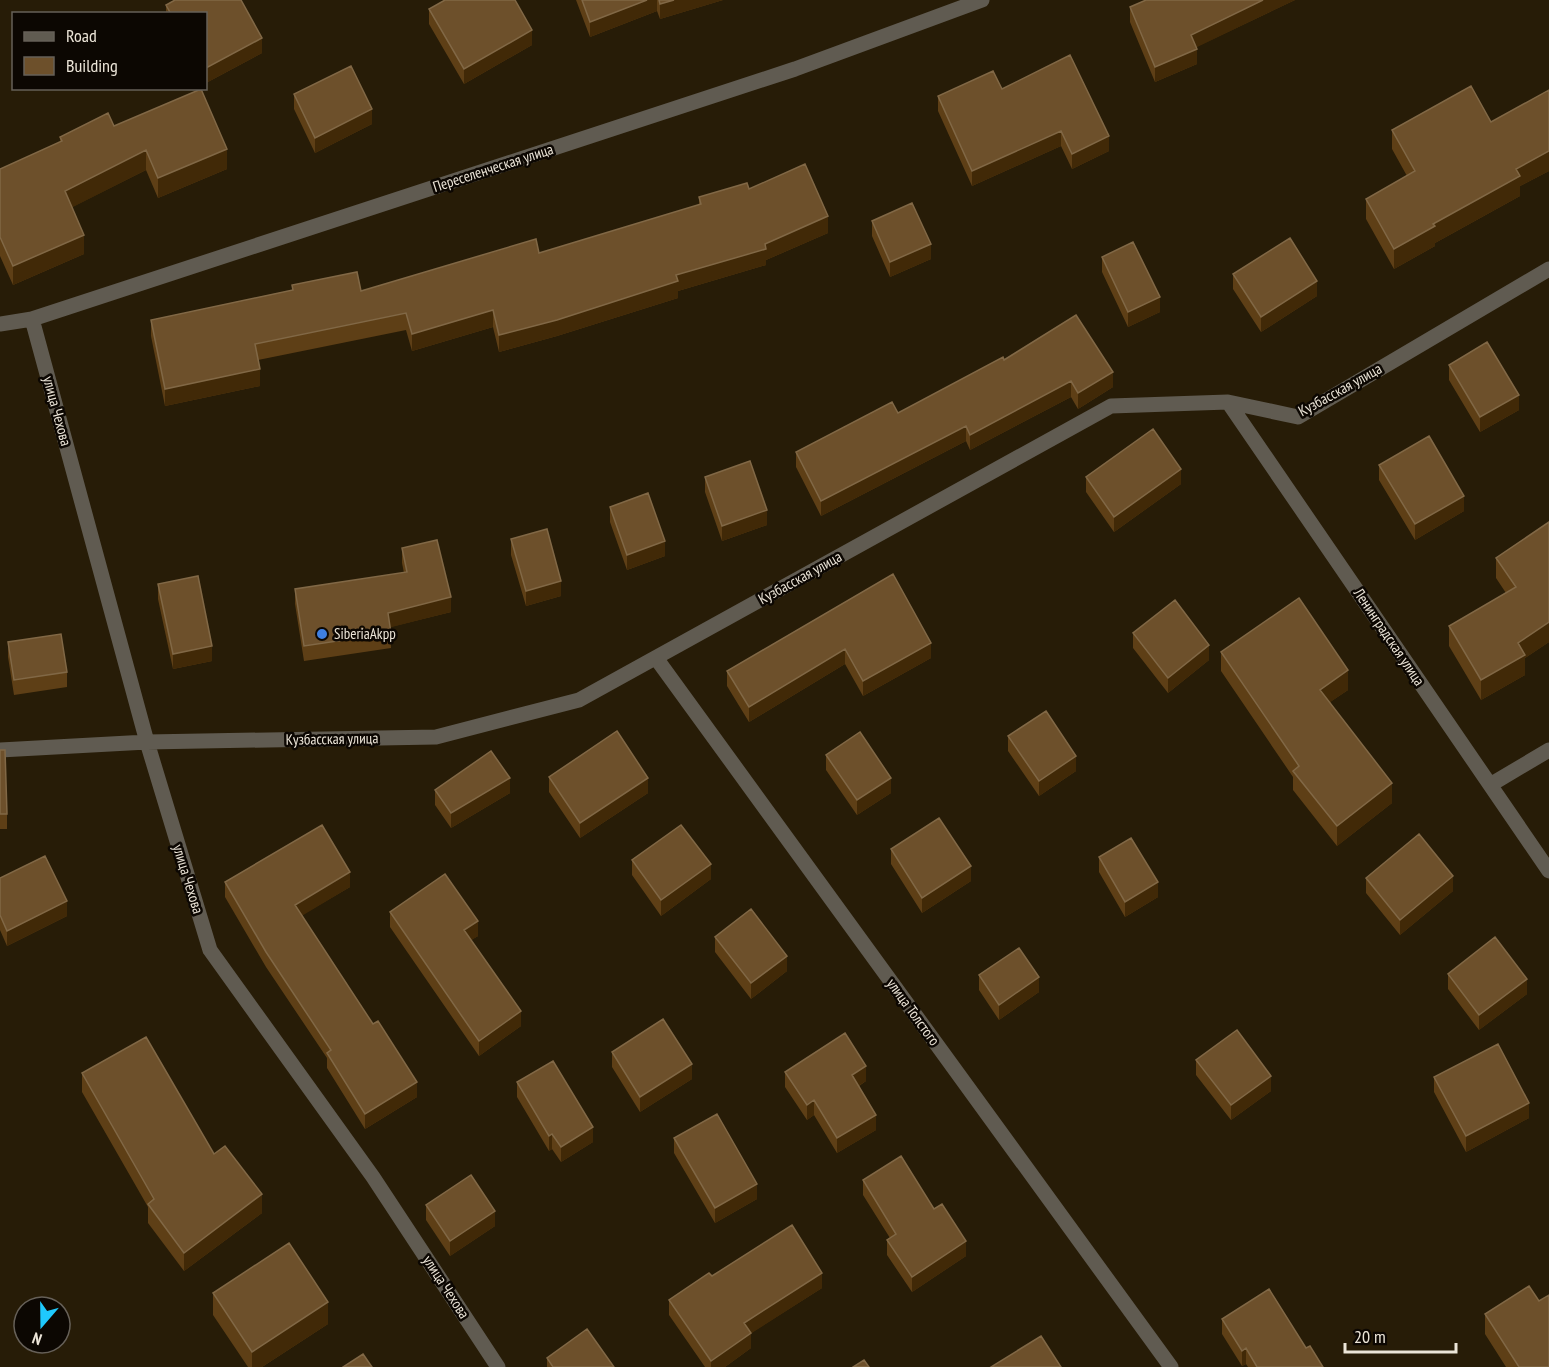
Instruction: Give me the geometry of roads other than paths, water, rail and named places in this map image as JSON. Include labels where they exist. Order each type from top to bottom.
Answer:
[{"type":"street","name":"Переселенческая улица","points":[[0,324],[32,319],[795,69],[982,0]]},
{"type":"street","name":"Кузбасская улица","points":[[0,750],[147,742],[436,737],[579,700],[1111,406],[1228,402],[1298,417],[1549,269]]},
{"type":"street","name":"улица Чехова","points":[[32,319],[147,742],[210,950],[374,1177],[498,1367]]},
{"type":"street","name":"Ленинградская улица","points":[[1228,402],[1549,871]]},
{"type":"street","name":"улица Толстого","points":[[656,658],[1171,1367]]},
{"type":"street","points":[[1490,785],[1549,750]]},
{"type":"place","name":"SiberiaAkpp","points":[[322,634]]}]
